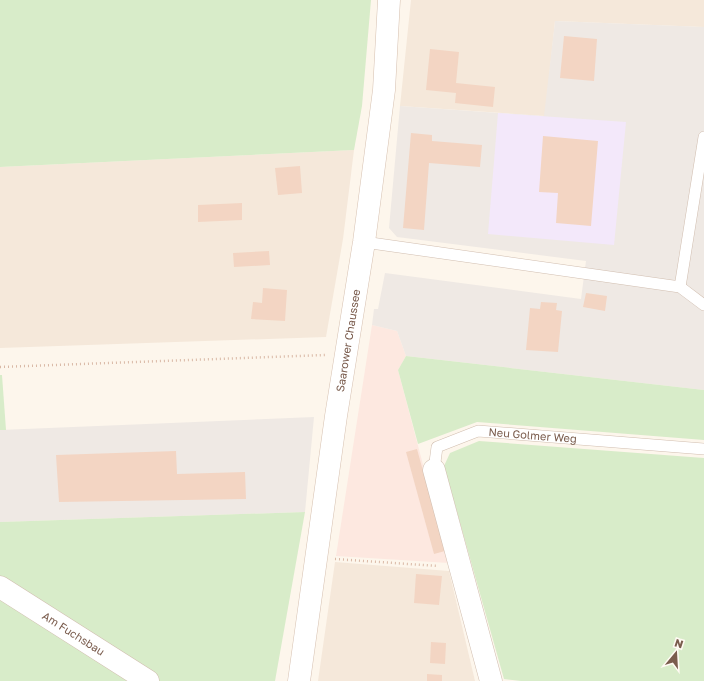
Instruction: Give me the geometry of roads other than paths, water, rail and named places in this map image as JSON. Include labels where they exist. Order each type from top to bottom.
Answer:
[{"type":"main road","name":"Saarower Chaussee","points":[[299,681],[336,416],[364,242],[384,90],[389,0]]},
{"type":"main road","name":"Neu Golmer Weg","points":[[434,470],[491,681]]},
{"type":"main road","name":"Am Fuchsbau","points":[[0,587],[148,681]]},
{"type":"lane","points":[[680,286],[704,137]]},
{"type":"lane","points":[[364,242],[680,286],[704,305]]},
{"type":"lane","name":"Neu Golmer Weg","points":[[434,470],[437,447],[478,431],[704,449]]}]
